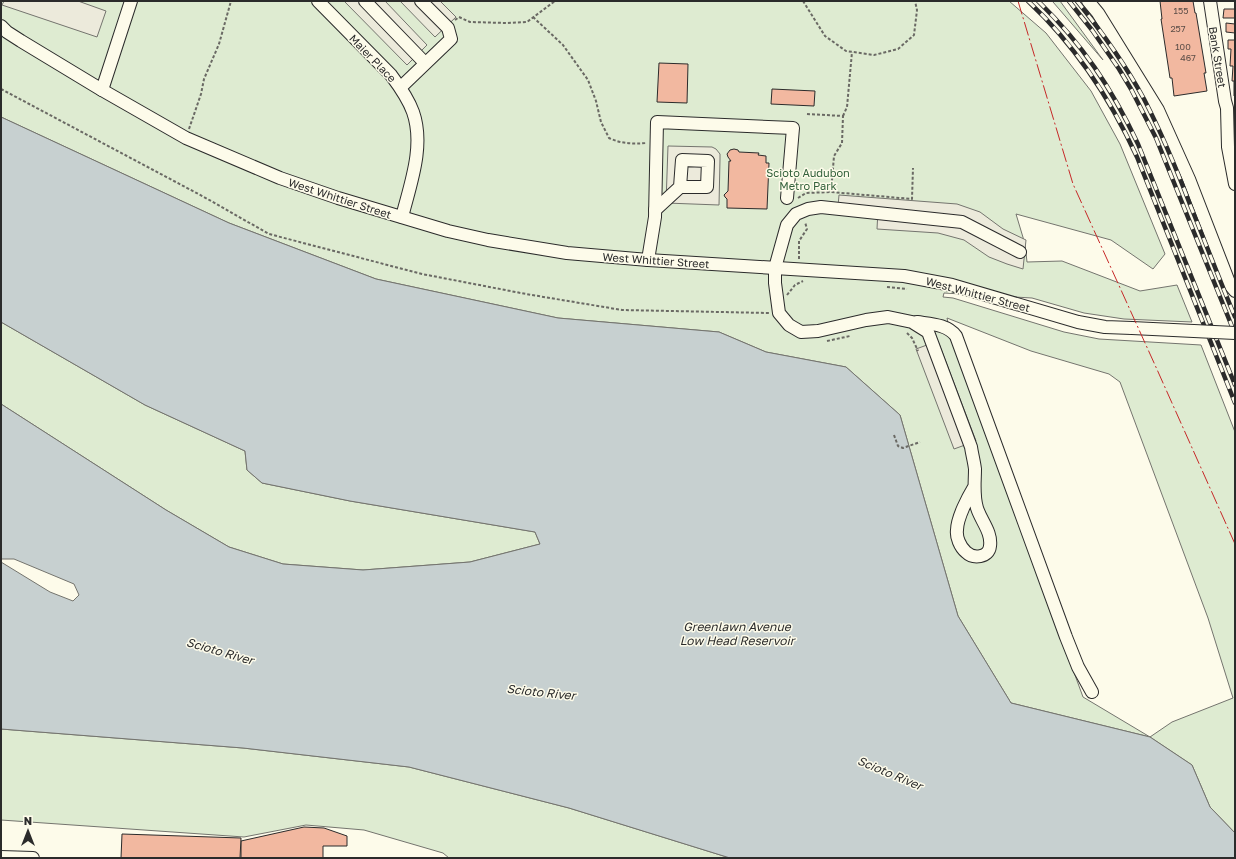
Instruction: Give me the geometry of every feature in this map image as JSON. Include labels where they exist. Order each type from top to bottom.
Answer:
[{"type":"street","points":[[102,90],[131,1]]},
{"type":"street","name":"Maier Place","points":[[318,1],[391,75],[401,87],[414,113],[417,139],[416,156],[402,217]]},
{"type":"street","points":[[365,1],[425,63]]},
{"type":"street","points":[[401,87],[451,39],[448,28],[421,1]]},
{"type":"street","points":[[1088,1],[1098,13],[1158,110],[1189,179],[1230,285],[1235,291]]},
{"type":"street","name":"Bank Street","points":[[1210,1],[1225,104],[1231,109],[1228,147],[1235,184]]},
{"type":"street","name":"West Whittier Street","points":[[1,26],[21,41],[186,138],[280,178],[338,198],[448,231],[488,240],[567,253],[648,260],[904,276],[970,290],[1078,322],[1105,327],[1235,333]]},
{"type":"street","points":[[648,260],[655,217],[657,122],[793,128],[787,198]]},
{"type":"street","points":[[655,210],[680,187]]},
{"type":"street","points":[[1020,252],[962,222],[821,207],[808,209],[796,214],[787,225],[775,268],[775,283],[779,313],[788,326],[801,332],[818,331],[866,320],[888,317],[946,328],[952,331],[956,336],[1066,637],[1078,667],[1092,692]]},
{"type":"street","points":[[912,322],[928,332],[971,447],[974,467],[975,499],[985,524],[990,546],[984,555],[978,556],[966,552],[961,546],[958,540],[957,530],[967,499],[974,487]]},
{"type":"street","points":[[1,857],[33,858]]},
{"type":"path","points":[[186,138],[202,94],[204,79],[219,44],[231,1]]},
{"type":"path","points":[[448,28],[459,17],[470,22],[528,22],[555,1]]},
{"type":"path","points":[[803,1],[825,36],[846,51],[874,55],[898,49],[914,35],[917,10],[915,1]]},
{"type":"path","points":[[533,17],[563,45],[588,80],[596,101],[601,122],[609,138],[620,143],[638,144],[656,142]]},
{"type":"path","points":[[831,192],[834,156],[842,143],[843,116],[847,107],[852,52]]},
{"type":"path","points":[[807,114],[843,116]]},
{"type":"path","points":[[894,436],[898,446],[903,448],[920,442]]},
{"type":"green space","name":"Scioto Audubon Metro Park","points":[[1,1],[1009,1],[1046,33],[1091,91],[1120,144],[1165,254],[1153,269],[1111,240],[1016,214],[1025,244],[1027,262],[1062,261],[1140,291],[1177,285],[1192,322],[1124,319],[1084,313],[1032,298],[944,293],[943,297],[953,298],[1064,332],[1099,339],[1201,345],[1235,432],[1235,833],[1210,807],[1192,765],[1150,737],[1011,703],[958,616],[900,415],[846,367],[766,352],[719,332],[558,318],[376,279],[229,223],[1,117]],"holes":[[[947,318],[1031,351],[1109,374],[1120,382],[1208,618],[1233,698],[1172,722],[1150,737],[1083,697],[951,336]]]},
{"type":"green space","points":[[1052,1],[1060,1],[1103,60],[1053,2]]},
{"type":"green space","points":[[1,322],[145,405],[245,451],[247,470],[262,483],[350,501],[535,532],[540,544],[470,562],[363,570],[283,564],[229,547],[166,510],[1,404]]},
{"type":"green space","points":[[1,729],[243,748],[409,767],[569,808],[730,858],[449,858],[443,853],[364,830],[306,825],[244,837],[1,820]]},
{"type":"shaded area","points":[[4,1],[78,1],[106,11],[97,37],[2,5]]},
{"type":"shaded area","points":[[344,1],[385,1],[427,45],[407,65]]},
{"type":"shaded area","points":[[400,1],[440,1],[456,17],[435,37]]},
{"type":"shaded area","points":[[668,146],[712,147],[716,149],[720,154],[719,205],[666,203]]},
{"type":"shaded area","points":[[839,195],[957,204],[980,212],[1003,229],[1026,240],[1023,269],[989,257],[964,240],[938,233],[877,229],[878,210],[838,206]]},
{"type":"shaded area","points":[[938,341],[976,441],[954,449],[916,349]]},
{"type":"water","name":"Greenlawn Avenue Low Head Reservoir","points":[[1,117],[229,223],[376,279],[558,318],[719,332],[766,352],[846,367],[900,415],[958,616],[1011,703],[1150,737],[1192,765],[1210,807],[1235,833],[1235,858],[730,858],[569,808],[409,767],[243,748],[1,729],[1,562],[50,592],[73,601],[79,595],[74,584],[14,559],[1,559],[1,404],[166,510],[229,547],[283,564],[363,570],[470,562],[540,544],[535,532],[350,501],[262,483],[247,470],[245,451],[145,405],[1,322]]},
{"type":"building","points":[[1160,1],[1193,1],[1206,73],[1204,73],[1207,91],[1174,96],[1161,19]]},
{"type":"building","points":[[1224,9],[1235,9],[1235,18],[1223,18]]},
{"type":"building","points":[[1226,23],[1235,24],[1235,33],[1226,32]]},
{"type":"building","points":[[1228,40],[1235,40],[1235,96],[1234,81],[1232,81],[1233,66],[1230,66],[1231,49],[1228,49]]},
{"type":"building","points":[[659,63],[688,64],[687,103],[657,102]]},
{"type":"building","points":[[772,89],[815,91],[814,106],[771,104]]},
{"type":"building","points":[[730,150],[738,150],[739,152],[759,153],[758,155],[766,156],[766,163],[769,163],[767,209],[727,208],[727,199],[724,195],[728,191],[729,161],[731,161],[727,154]]},
{"type":"building","points":[[304,827],[324,828],[347,836],[347,846],[323,846],[323,858],[241,858],[241,841]]},
{"type":"building","points":[[122,834],[241,838],[240,858],[121,858]]},
{"type":"railway","points":[[1028,1],[1045,18],[1076,55],[1103,94],[1127,135],[1235,403]]},
{"type":"railway","points":[[1038,1],[1069,34],[1095,68],[1128,123],[1138,144],[1235,385]]},
{"type":"railway","points":[[1069,1],[1092,30],[1119,69],[1156,138],[1235,334]]},
{"type":"railway","points":[[1077,1],[1121,61],[1151,112],[1175,166],[1235,317]]},
{"type":"power","points":[[1018,1],[1073,184],[1235,544]]},
{"type":"water label","name":"Scioto River","points":[[220,651]]},
{"type":"water label","name":"Scioto River","points":[[541,692]]},
{"type":"water label","name":"Scioto River","points":[[890,773]]}]
